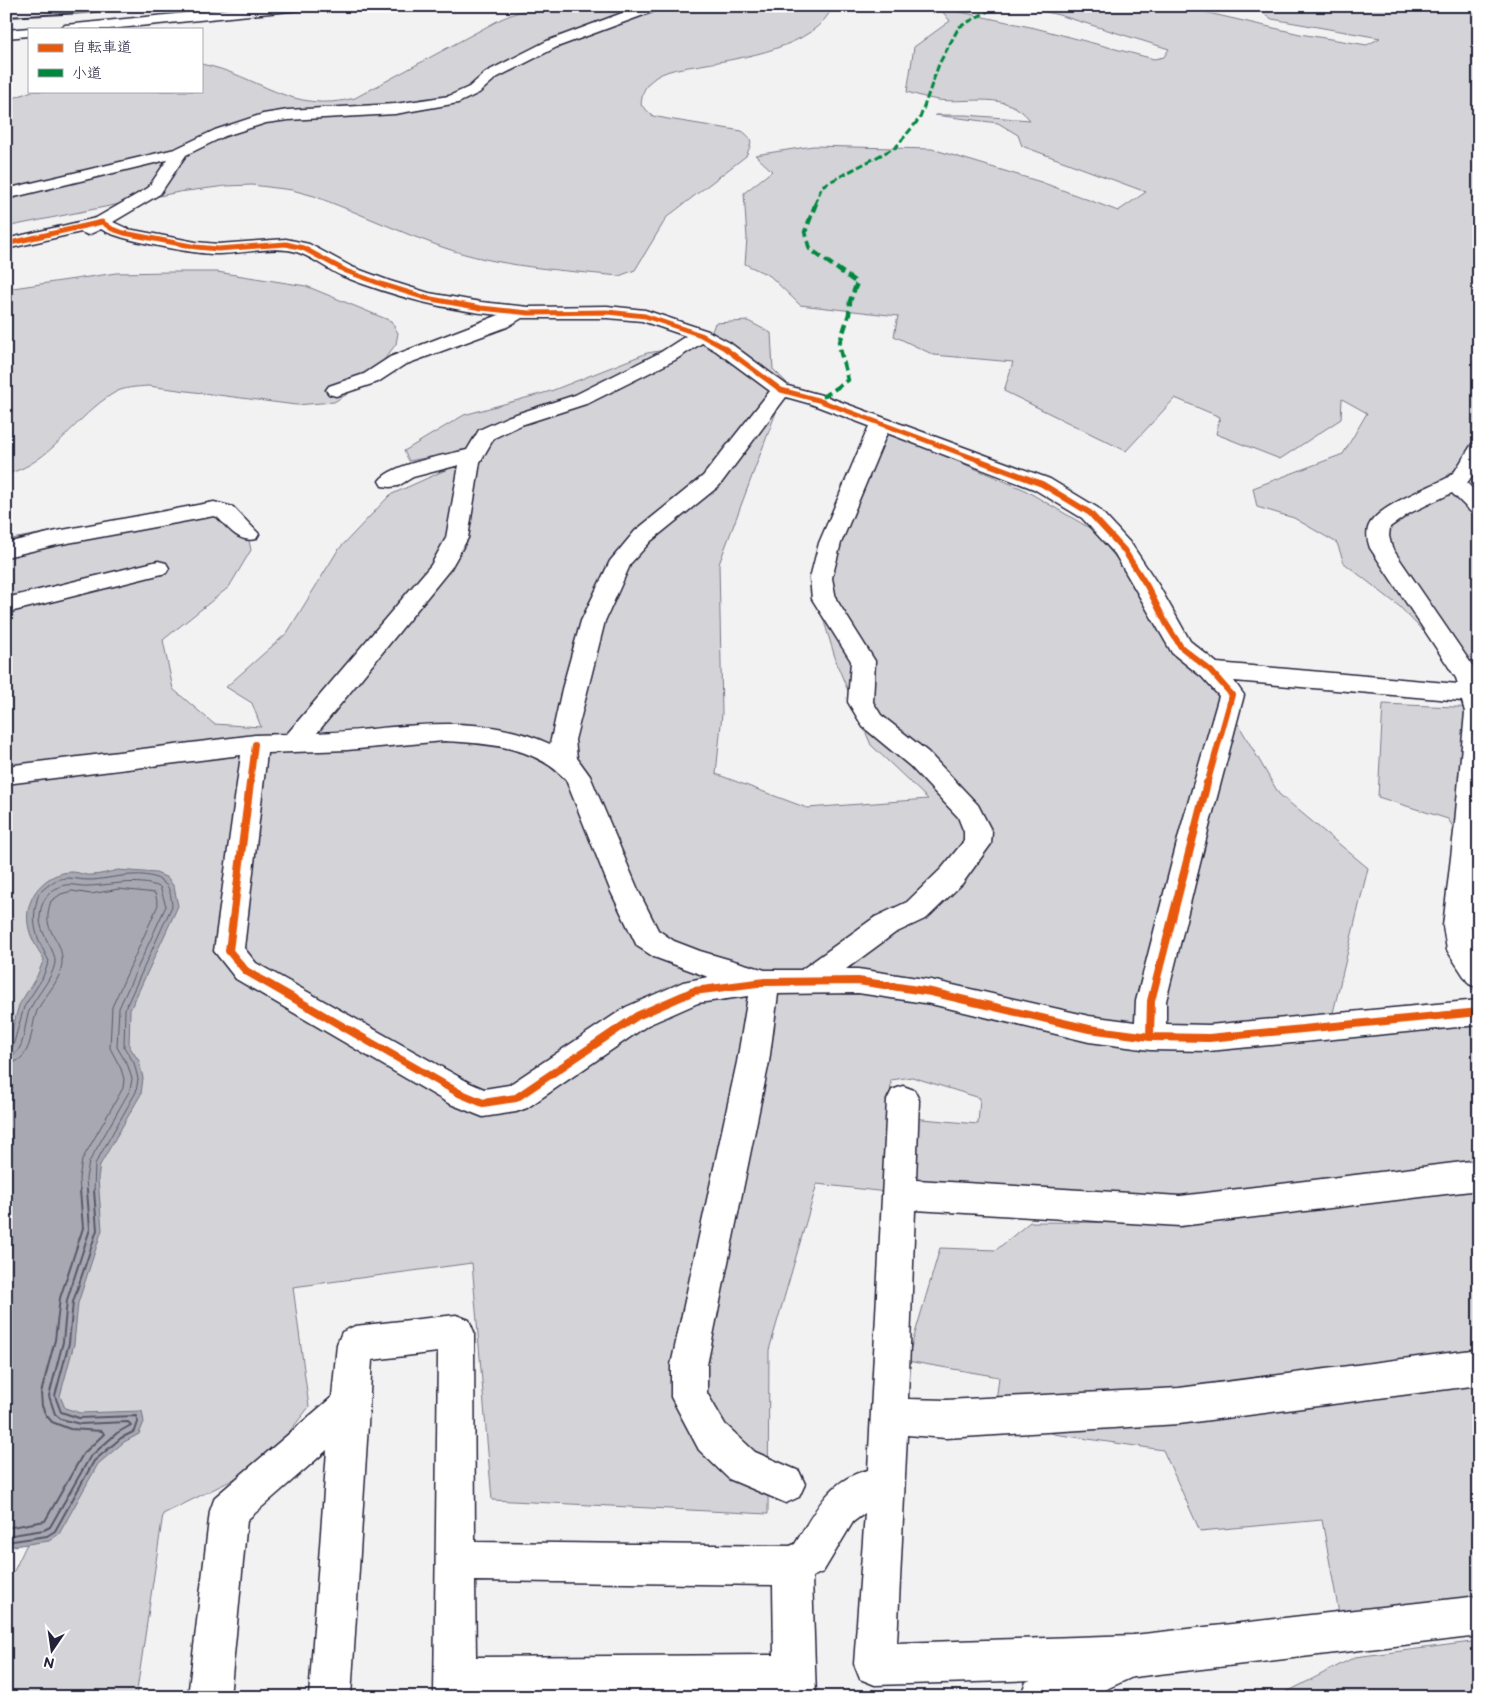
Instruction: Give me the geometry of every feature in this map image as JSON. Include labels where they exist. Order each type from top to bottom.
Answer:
[{"type":"main road","points":[[75,28],[300,6]]},
{"type":"main road","points":[[6,194],[180,152],[249,123],[275,117],[372,111],[453,100],[474,90],[491,75],[552,44],[655,6]]},
{"type":"main road","points":[[6,34],[28,32]]},
{"type":"main road","points":[[6,261],[82,234],[154,191],[180,152]]},
{"type":"main road","points":[[6,244],[102,222],[112,229],[124,233],[196,247],[218,249],[286,244],[302,248],[346,271],[384,285],[426,298],[481,308],[518,312],[607,312],[645,316],[701,335],[723,347],[781,390],[818,400],[1042,484],[1090,513],[1124,550],[1147,586],[1167,625],[1181,647],[1212,671],[1232,695],[1194,831],[1151,1001],[1150,1037]]},
{"type":"main road","points":[[336,390],[370,378],[397,361],[500,323],[518,312]]},
{"type":"main road","points":[[294,743],[440,568],[457,538],[470,462],[486,434],[514,421],[582,399],[660,360],[701,335]]},
{"type":"main road","points":[[564,761],[562,740],[574,689],[594,621],[621,560],[643,536],[711,481],[781,390]]},
{"type":"main road","points":[[809,980],[885,925],[917,910],[952,876],[977,844],[978,832],[968,812],[920,759],[872,721],[860,702],[863,661],[824,599],[821,578],[830,543],[880,424]]},
{"type":"main road","points":[[1479,448],[1463,475],[1455,483],[1392,514],[1380,523],[1377,534],[1381,548],[1468,676],[1476,694],[1478,712],[1469,823],[1457,926],[1462,950],[1479,976]]},
{"type":"main road","points":[[390,481],[406,473],[474,454]]},
{"type":"main road","points":[[1455,483],[1479,507]]},
{"type":"main road","points":[[6,550],[57,538],[214,509],[225,512],[240,524],[248,534]]},
{"type":"main road","points":[[6,606],[158,568]]},
{"type":"main road","points":[[1212,671],[1476,694]]},
{"type":"main road","points":[[6,775],[255,744],[347,741],[444,732],[488,734],[529,745],[564,761],[577,776],[625,892],[647,938],[664,949],[694,961],[764,982]]},
{"type":"main road","points":[[255,744],[229,951],[246,971],[460,1092],[484,1103],[516,1098],[637,1016],[694,991],[764,982],[809,980],[858,981],[932,992],[1089,1029],[1150,1037],[1209,1038],[1479,1012]]},
{"type":"main road","points":[[764,982],[753,1062],[689,1365],[689,1397],[712,1437],[742,1466],[786,1484]]},
{"type":"main road","points":[[903,1100],[886,1485],[875,1664],[1134,1656],[1479,1616]]},
{"type":"main road","points":[[900,1193],[934,1197],[1180,1211],[1479,1175]]},
{"type":"main road","points":[[330,1697],[349,1406],[356,1344],[456,1332],[455,1687],[795,1686],[792,1566]]},
{"type":"main road","points":[[889,1416],[946,1419],[1180,1406],[1479,1367]]},
{"type":"main road","points":[[209,1697],[229,1511],[349,1406]]},
{"type":"main road","points":[[456,1561],[792,1566],[809,1558],[839,1508],[864,1490],[886,1485]]},
{"type":"main road","points":[[1041,1697],[1134,1656]]},
{"type":"shaded area","points":[[533,6],[833,6],[824,20],[810,32],[794,41],[775,49],[736,59],[668,71],[656,77],[646,86],[641,105],[653,116],[742,131],[749,137],[751,142],[746,156],[667,217],[635,270],[619,276],[530,267],[464,254],[426,241],[314,196],[292,190],[252,185],[179,192],[6,227],[6,101],[29,92],[202,92],[202,64],[222,69],[293,98],[332,102],[355,98],[501,19]]},
{"type":"shaded area","points":[[1021,6],[1178,6],[1300,34],[1367,45],[1380,38],[1272,19],[1252,6],[1479,6],[1479,689],[1399,606],[1344,563],[1337,543],[1294,518],[1257,507],[1253,488],[1343,454],[1367,413],[1342,399],[1341,419],[1280,459],[1216,434],[1220,417],[1175,398],[1126,451],[1004,391],[1013,362],[934,355],[894,336],[898,316],[800,305],[770,276],[745,264],[747,238],[744,193],[772,171],[755,155],[813,146],[932,149],[1041,182],[1118,211],[1146,192],[1022,146],[1018,135],[998,123],[935,115],[966,115],[1030,120],[1021,111],[1010,105],[987,100],[938,100],[907,92],[914,47],[950,21],[942,11],[951,10],[1035,28],[1154,59],[1164,57],[1169,49],[1059,15]]},
{"type":"shaded area","points":[[217,272],[306,286],[391,321],[398,333],[396,344],[384,360],[349,393],[334,402],[296,405],[148,386],[122,390],[100,402],[37,460],[22,469],[6,474],[6,289],[116,273]]},
{"type":"shaded area","points":[[748,321],[771,333],[773,369],[787,383],[719,564],[722,714],[716,774],[807,808],[928,799],[871,745],[838,667],[811,579],[874,431],[905,439],[1023,489],[1093,530],[1140,587],[1175,656],[1220,693],[1279,794],[1368,868],[1332,1017],[1479,1024],[1479,1599],[1340,1619],[1322,1520],[1200,1531],[1163,1450],[1054,1434],[995,1410],[999,1377],[907,1361],[940,1248],[996,1250],[1030,1222],[1204,1223],[1400,1200],[1178,1203],[917,1188],[911,1118],[978,1124],[980,1098],[912,1077],[891,1080],[886,1192],[817,1184],[769,1350],[768,1514],[492,1500],[472,1263],[293,1287],[309,1407],[263,1465],[163,1514],[136,1697],[6,1697],[6,1579],[14,1571],[52,1491],[58,952],[6,1082],[6,540],[204,504],[245,522],[251,550],[229,587],[163,640],[173,689],[214,724],[261,727],[252,703],[226,687],[287,633],[338,550],[390,495],[452,467],[456,452],[409,461],[404,451],[464,415],[551,391],[647,353],[708,343],[715,323]]},
{"type":"shaded area","points":[[1383,704],[1479,708],[1479,868],[1448,819],[1378,797]]},
{"type":"shaded area","points":[[1479,875],[1479,993],[1474,992],[1455,955]]},
{"type":"shaded area","points":[[1479,1641],[1479,1697],[1277,1697],[1355,1657]]},
{"type":"water","points":[[118,870],[156,873],[168,878],[174,887],[178,906],[130,1010],[129,1046],[139,1061],[143,1078],[141,1094],[100,1165],[98,1178],[102,1230],[78,1303],[74,1344],[60,1396],[65,1408],[80,1413],[142,1411],[144,1422],[139,1434],[124,1442],[98,1464],[59,1534],[49,1541],[6,1547],[6,1052],[19,1005],[37,976],[44,959],[30,934],[28,924],[29,905],[38,888],[53,876],[72,872],[89,875],[101,874]]},
{"type":"railway","points":[[6,17],[83,13],[158,6]]},
{"type":"marked path","points":[[818,400],[848,380],[839,345],[849,314],[850,301],[857,283],[810,249],[805,232],[822,186],[896,147],[920,118],[939,64],[959,27],[997,6]]},
{"type":"cycle path","points":[[6,244],[102,222],[112,229],[124,233],[196,247],[218,249],[286,244],[303,248],[346,271],[384,285],[426,298],[481,308],[529,313],[607,312],[645,316],[701,335],[723,347],[781,390],[818,400],[1042,484],[1090,513],[1124,550],[1147,586],[1167,625],[1181,647],[1211,671],[1232,695],[1194,831],[1151,1001],[1150,1037]]},
{"type":"cycle path","points":[[255,744],[229,951],[246,971],[459,1093],[483,1103],[516,1098],[637,1016],[694,991],[765,982],[858,981],[931,992],[1089,1029],[1150,1037],[1209,1038],[1479,1012]]}]
